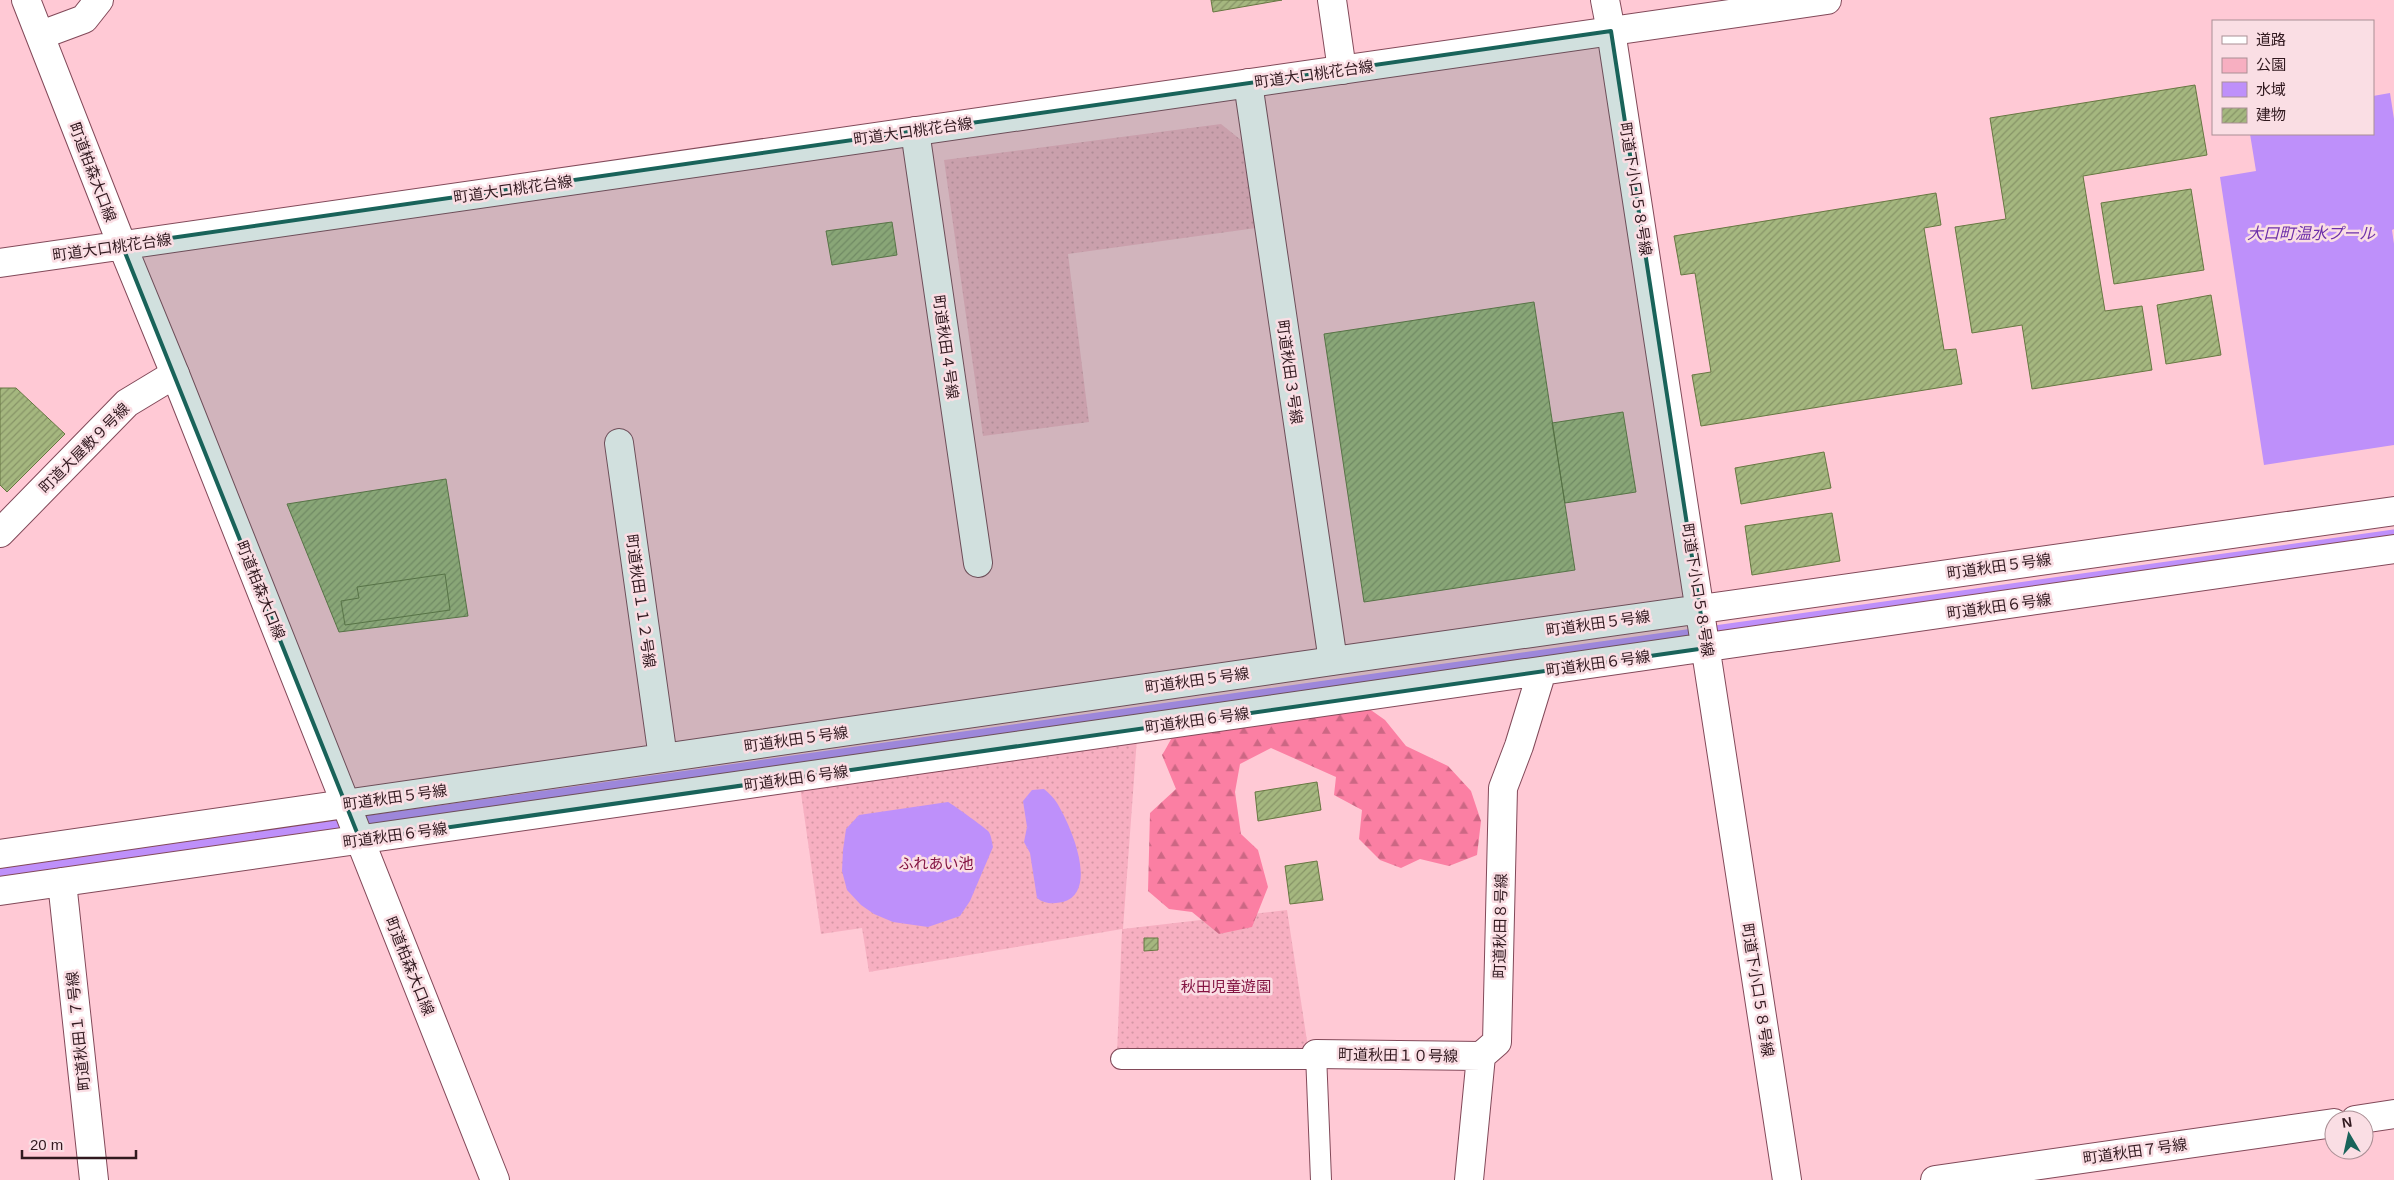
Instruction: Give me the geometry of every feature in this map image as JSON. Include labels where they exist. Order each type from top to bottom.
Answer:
[{"type":"street","name":"町道柏森大口線","points":[[26,0],[122,245],[347,804],[494,1180]]},
{"type":"street","points":[[40,35],[84,19],[98,0]]},
{"type":"street","points":[[1332,0],[1342,70]]},
{"type":"street","name":"町道下小口５８号線","points":[[1605,0],[1701,608],[1787,1180]]},
{"type":"street","name":"町道大口桃花台線","points":[[0,263],[1827,0]]},
{"type":"street","name":"町道秋田３号線","points":[[1248,83],[1333,660]]},
{"type":"street","name":"町道秋田４号線","points":[[915,131],[978,563]]},
{"type":"street","name":"町道大屋敷９号線","points":[[0,533],[127,403],[175,374]]},
{"type":"street","name":"町道秋田１１２号線","points":[[619,443],[663,758]]},
{"type":"street","name":"町道秋田５号線","points":[[0,854],[1333,660],[2394,511]]},
{"type":"street","name":"町道秋田６号線","points":[[0,891],[2394,549]]},
{"type":"street","name":"町道秋田８号線","points":[[1481,1056],[1497,1042],[1503,788],[1519,746],[1542,671]]},
{"type":"street","name":"町道秋田１７号線","points":[[62,882],[94,1180]]},
{"type":"street","name":"町道秋田１０号線","points":[[1316,1056],[1481,1056]]},
{"type":"street","points":[[1469,1180],[1481,1056]]},
{"type":"street","points":[[2374,1117],[2394,1114]]},
{"type":"street","name":"町道秋田７号線","points":[[1935,1180],[2324,1124]]},
{"type":"lane","points":[[1120,1059],[1316,1056],[1321,1180]]},
{"type":"highlighted area","points":[[1611,31],[1706,648],[360,840],[122,245]]},
{"type":"green space","points":[[1221,124],[1241,140],[1256,228],[1068,254],[1089,422],[983,436],[944,160]]},
{"type":"green space","points":[[1296,690],[1351,696],[1385,720],[1406,746],[1448,766],[1471,791],[1481,821],[1477,855],[1449,866],[1420,859],[1401,868],[1380,860],[1359,839],[1362,810],[1334,795],[1336,777],[1271,748],[1240,764],[1235,792],[1241,834],[1258,850],[1268,887],[1252,927],[1219,934],[1192,912],[1169,909],[1148,891],[1150,813],[1176,789],[1162,755],[1181,725],[1193,715],[1206,708],[1235,698]]},
{"type":"green space","name":"ふれあい池","points":[[1137,738],[1123,929],[1287,910],[1309,1054],[1117,1054],[1122,929],[869,972],[862,928],[821,934],[800,786]]},
{"type":"water","name":"大口町温水プール","points":[[2390,93],[2394,119],[2394,229],[2392,230],[2394,244],[2394,445],[2264,465],[2220,177],[2256,171],[2250,135],[2374,135],[2374,96]]},
{"type":"water","points":[[1044,789],[1054,799],[1063,813],[1079,856],[1080,885],[1074,895],[1060,903],[1046,902],[1037,898],[1030,853],[1024,842],[1027,827],[1023,801],[1032,790]]},
{"type":"water","points":[[948,802],[988,831],[993,847],[970,901],[960,916],[928,927],[893,922],[874,914],[861,905],[847,890],[842,871],[846,829],[859,815]]},
{"type":"building","points":[[1211,0],[1282,0],[1213,12]]},
{"type":"building","points":[[2195,85],[2207,155],[2083,176],[2105,311],[2142,306],[2152,370],[2032,389],[2022,325],[1972,333],[1955,227],[2006,219],[1990,118]]},
{"type":"building","points":[[2191,189],[2204,270],[2114,284],[2101,203]]},
{"type":"building","points":[[1936,193],[1941,225],[1924,228],[1944,350],[1956,349],[1962,384],[1701,426],[1692,375],[1711,372],[1695,273],[1681,275],[1674,236]]},
{"type":"building","points":[[892,222],[897,255],[832,265],[826,231]]},
{"type":"building","points":[[2211,295],[2221,355],[2166,364],[2157,305]]},
{"type":"building","points":[[1534,302],[1575,570],[1364,602],[1324,334]]},
{"type":"building","points":[[0,388],[16,388],[65,434],[7,492],[0,485]]},
{"type":"building","points":[[1623,412],[1636,492],[1565,503],[1552,423]]},
{"type":"building","points":[[1824,452],[1831,488],[1741,504],[1735,468]]},
{"type":"building","points":[[446,479],[468,616],[339,632],[287,504]]},
{"type":"building","points":[[1832,513],[1840,561],[1752,575],[1745,526]]},
{"type":"building","points":[[445,574],[450,610],[345,625],[341,601],[359,598],[357,587]]},
{"type":"building","points":[[1317,782],[1321,810],[1258,821],[1255,792]]},
{"type":"building","points":[[1317,861],[1323,900],[1290,904],[1285,866]]},
{"type":"building","points":[[1144,938],[1158,938],[1158,950],[1144,951]]},
{"type":"waterway","points":[[0,873],[2394,535]]},
{"type":"park label","name":"秋田児童遊園","points":[[1226,986]]}]
